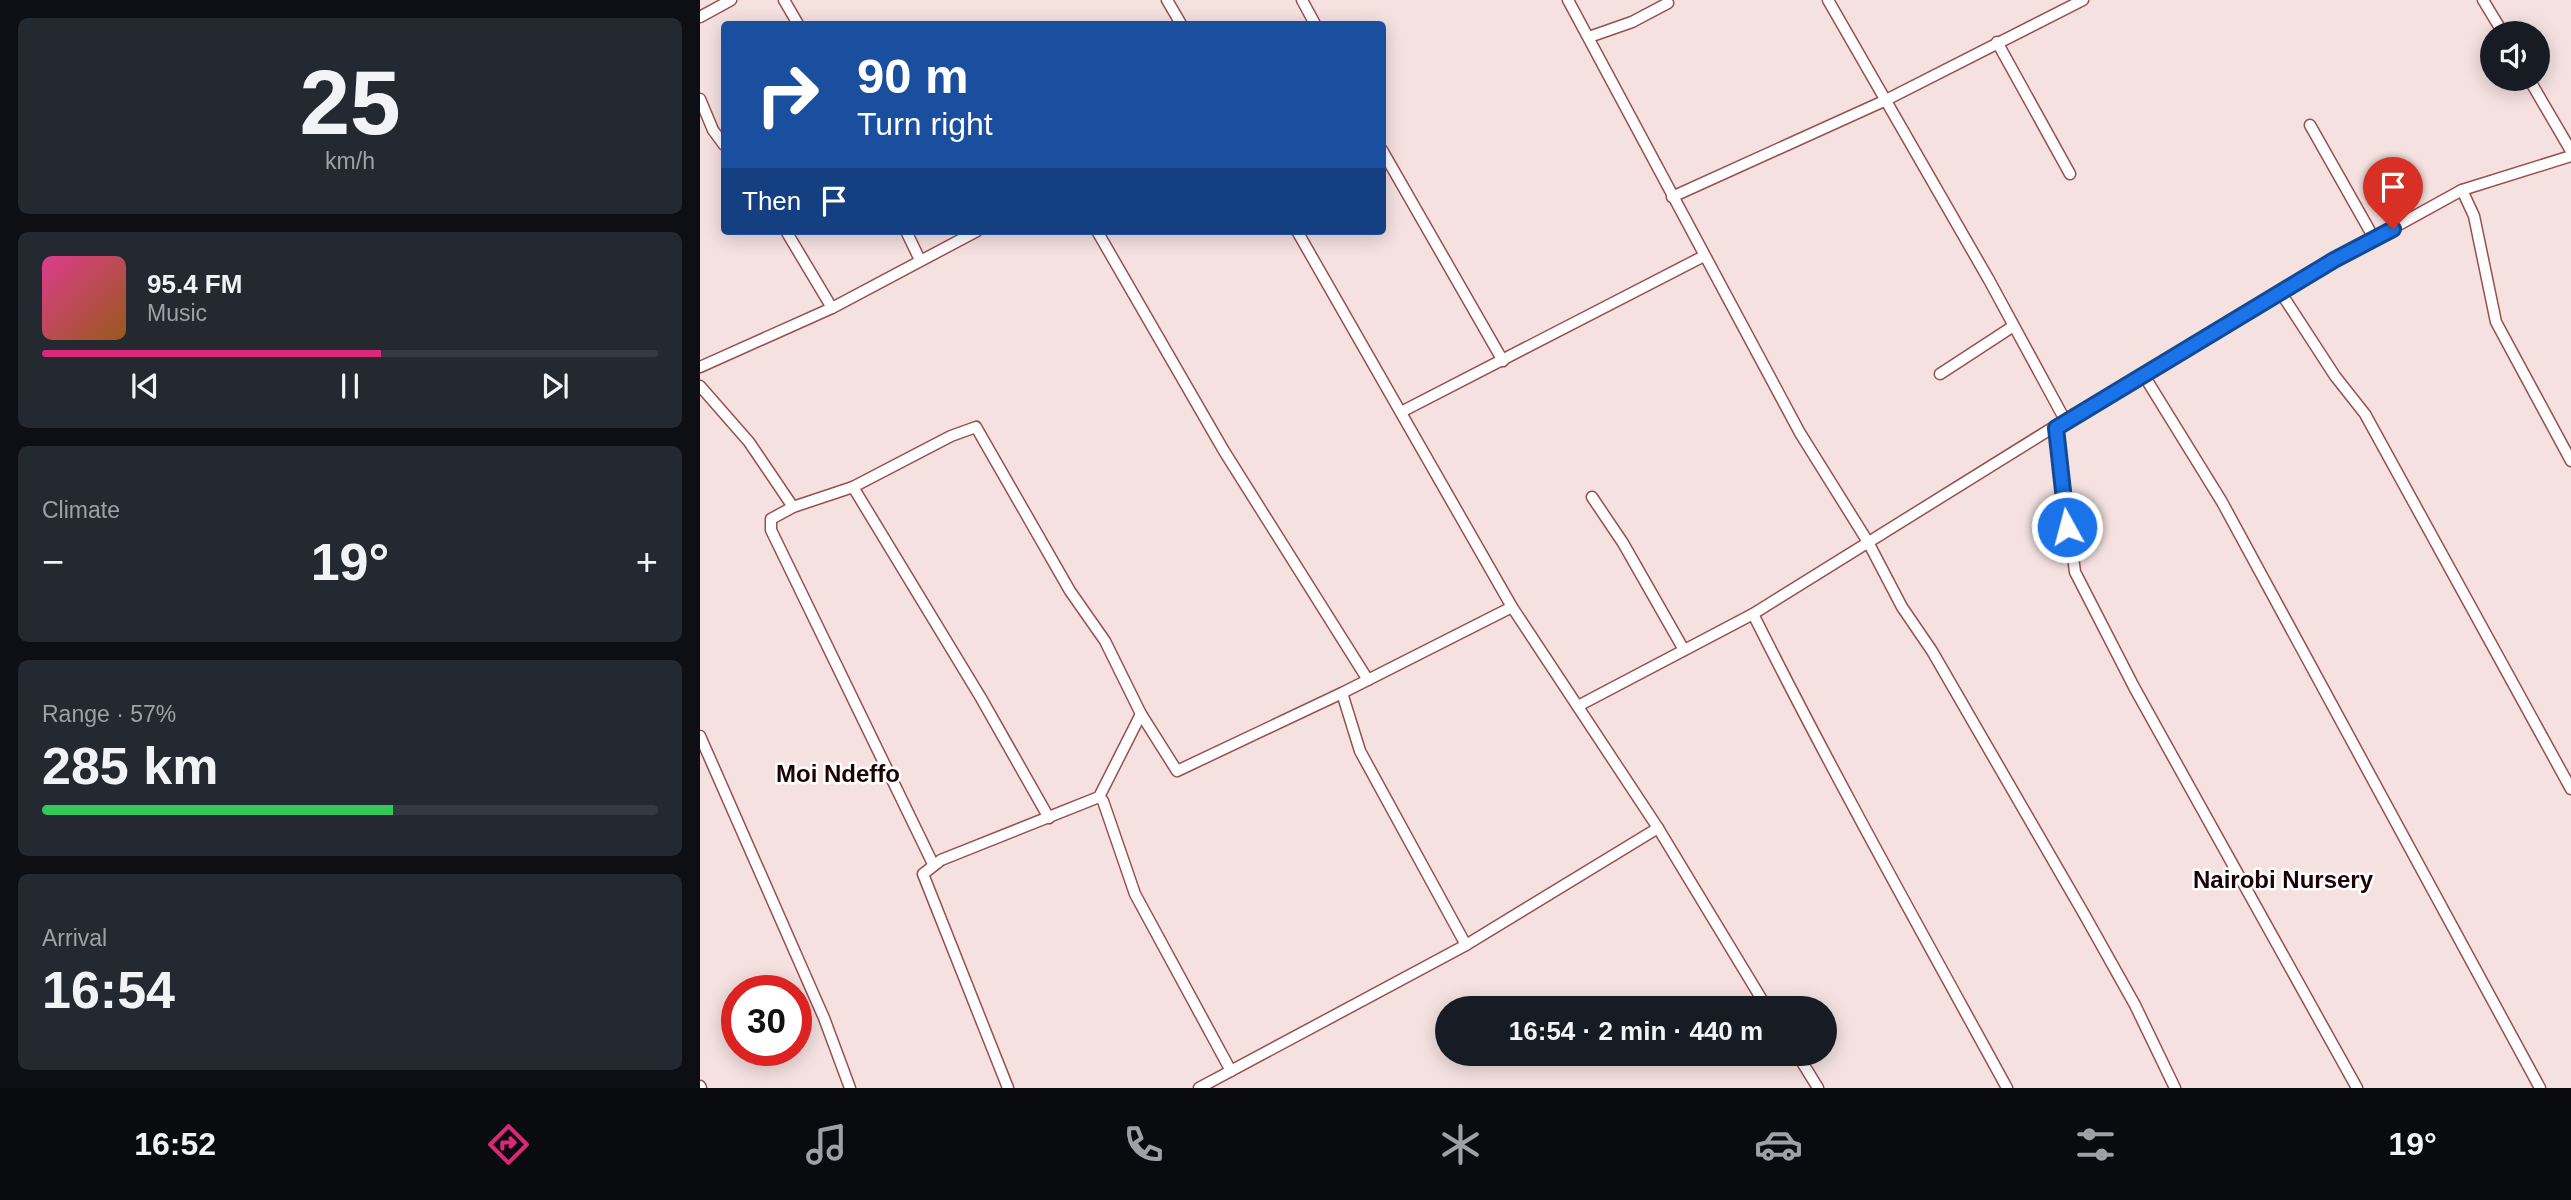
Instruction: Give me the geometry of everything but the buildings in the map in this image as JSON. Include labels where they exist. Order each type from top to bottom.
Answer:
[{"type":"street","points":[[784,0],[796,21]]},
{"type":"street","points":[[1167,0],[1179,21]]},
{"type":"street","points":[[1302,0],[1313,21]]},
{"type":"street","points":[[1568,0],[1801,433],[1868,542],[1902,607],[1932,652],[2091,925],[2135,1005],[2175,1088]]},
{"type":"street","points":[[1828,0],[1976,256],[2012,327],[2065,420]]},
{"type":"street","points":[[1672,197],[1884,100],[2083,0]]},
{"type":"street","points":[[2483,0],[2496,21]]},
{"type":"street","points":[[700,17],[727,1]]},
{"type":"street","points":[[1589,37],[1632,22],[1668,3]]},
{"type":"street","points":[[1997,42],[2070,174]]},
{"type":"street","points":[[1578,706],[1753,614],[2065,420],[2334,260],[2375,240],[2462,190],[2571,154],[2536,91]]},
{"type":"street","points":[[700,99],[713,130],[721,141]]},
{"type":"street","points":[[2310,125],[2375,240]]},
{"type":"street","points":[[1386,157],[1503,361]]},
{"type":"street","points":[[2462,190],[2474,216],[2496,322],[2571,461]]},
{"type":"street","points":[[788,235],[832,308]]},
{"type":"street","points":[[908,235],[920,260]]},
{"type":"street","points":[[700,367],[832,308],[969,235]]},
{"type":"street","points":[[1099,235],[1224,451],[1368,680]]},
{"type":"street","points":[[1299,235],[1403,411],[1512,607],[1658,828],[1760,996]]},
{"type":"street","points":[[1403,411],[1704,256]]},
{"type":"street","points":[[2281,293],[2335,376],[2365,414],[2571,789]]},
{"type":"street","points":[[1940,374],[2012,327]]},
{"type":"street","points":[[2143,374],[2222,502],[2540,1088]]},
{"type":"street","points":[[700,386],[749,442],[793,508]]},
{"type":"street","points":[[933,864],[771,530],[771,519],[793,508],[853,487],[951,436],[975,427],[1070,591],[1105,640],[1141,714],[1177,771],[1342,694],[1512,607]]},
{"type":"street","points":[[2056,428],[2075,572],[2134,687],[2357,1088]]},
{"type":"street","points":[[853,487],[981,698],[1049,818]]},
{"type":"street","points":[[1592,497],[1623,543],[1684,650]]},
{"type":"street","points":[[1753,614],[1829,766],[1900,889],[2007,1088]]},
{"type":"street","points":[[1342,694],[1360,751],[1466,945]]},
{"type":"street","points":[[1008,1088],[923,877],[925,871],[933,864],[1099,797],[1141,714]]},
{"type":"street","points":[[700,736],[824,1018],[850,1088]]},
{"type":"street","points":[[1099,797],[1150,926],[1231,1071]]},
{"type":"street","points":[[1199,1088],[1466,945],[1658,828]]},
{"type":"street","points":[[1804,1066],[1818,1088]]},
{"type":"district","name":"Moi Ndeffo","points":[[838,774]]},
{"type":"district","name":"Nairobi Nursery","points":[[2283,880]]},
{"type":"route","points":[[2067,527],[2056,428],[2065,420],[2334,260],[2393,229]]}]
